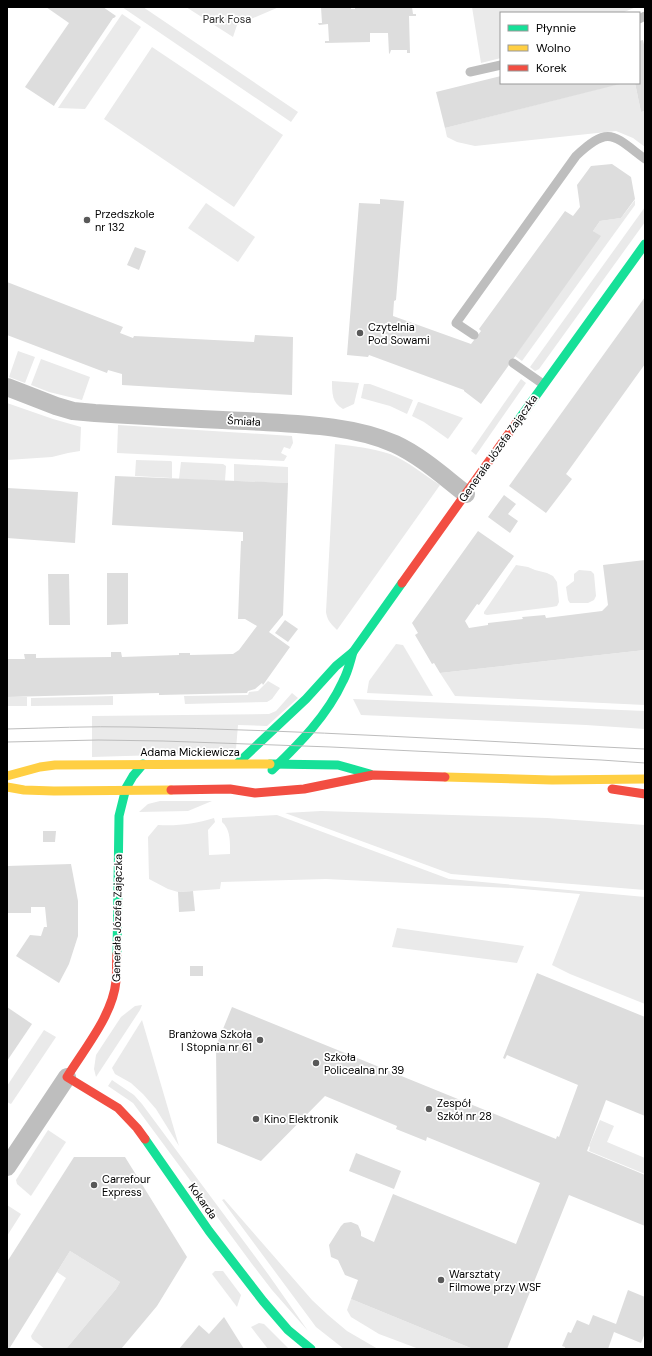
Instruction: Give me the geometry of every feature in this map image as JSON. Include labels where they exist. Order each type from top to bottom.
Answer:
[{"type":"street","name":"Generała Józefa Zajączka","points":[[238,763],[306,699],[336,666],[353,652],[543,384],[645,244]]},
{"type":"street","name":"Śmiała","points":[[7,387],[56,406],[95,413],[299,424],[336,428],[365,434],[395,444],[414,455],[466,494]]},
{"type":"street","name":"Generała Józefa Zajączka","points":[[264,776],[296,746],[318,721],[336,697],[343,683],[353,652]]},
{"type":"street","name":"Adama Mickiewicza","points":[[7,776],[40,767],[55,765],[238,763],[338,764],[373,775]]},
{"type":"street","name":"Generała Józefa Zajączka","points":[[7,1168],[67,1077],[101,1021],[114,993],[116,982],[119,816],[124,790],[143,764]]},
{"type":"street","name":"Adama Mickiewicza","points":[[7,786],[24,790],[230,789],[255,793],[304,789],[373,775],[552,780],[645,779]]},
{"type":"street","name":"Adama Mickiewicza","points":[[552,780],[645,794]]},
{"type":"street","points":[[230,789],[252,782]]},
{"type":"street","name":"Kokarda","points":[[67,1077],[118,1108],[138,1128],[209,1231],[263,1301],[288,1330],[312,1349]]},
{"type":"lane","points":[[470,72],[500,65]]},
{"type":"lane","points":[[474,335],[456,323],[576,156],[596,139],[605,136],[616,137],[645,159]]},
{"type":"lane","points":[[513,363],[543,384]]},
{"type":"green space","points":[[122,7],[143,7],[298,112],[291,122]]},
{"type":"green space","name":"Park Fosa","points":[[186,7],[279,7],[237,25],[233,37]]},
{"type":"green space","points":[[472,7],[636,7],[624,12],[500,12],[500,58],[481,63]]},
{"type":"green space","points":[[122,14],[141,27],[85,109],[58,108]]},
{"type":"green space","points":[[152,47],[283,135],[234,207],[104,119]]},
{"type":"green space","points":[[618,84],[635,84],[641,112],[645,111],[645,147],[633,138],[616,131],[475,146],[457,142],[447,137],[445,128]]},
{"type":"green space","points":[[635,200],[635,205],[522,361],[515,356],[600,236],[593,231],[600,221],[621,218]]},
{"type":"green space","points":[[206,203],[255,237],[238,262],[188,228]]},
{"type":"green space","points":[[645,207],[645,222],[539,369],[535,371],[530,367]]},
{"type":"green space","points":[[18,351],[35,357],[25,383],[9,377]]},
{"type":"green space","points":[[41,359],[90,377],[82,400],[49,392],[31,385]]},
{"type":"green space","points":[[521,379],[526,383],[476,455],[471,451]]},
{"type":"green space","points":[[332,381],[359,383],[354,404],[343,409],[339,407],[333,394]]},
{"type":"green space","points":[[364,384],[370,384],[413,400],[407,414],[390,406],[361,398]]},
{"type":"green space","points":[[418,402],[463,418],[448,439],[424,422],[412,416]]},
{"type":"green space","points":[[7,403],[81,427],[80,451],[52,457],[7,460]]},
{"type":"green space","points":[[118,425],[292,436],[293,443],[290,449],[284,447],[281,453],[287,456],[284,461],[117,453]]},
{"type":"green space","points":[[335,444],[356,446],[390,454],[410,464],[440,485],[337,630],[330,622],[326,612]]},
{"type":"green space","points":[[136,460],[171,461],[172,478],[135,476]]},
{"type":"green space","points":[[181,462],[223,464],[226,466],[225,481],[179,479]]},
{"type":"green space","points":[[234,464],[288,467],[288,483],[234,481]]},
{"type":"green space","points":[[516,565],[528,567],[553,576],[557,582],[559,602],[557,606],[487,615],[484,614],[484,612]]},
{"type":"green space","points":[[579,570],[591,571],[594,574],[596,596],[594,600],[588,603],[570,603],[568,600],[566,587],[574,581],[574,574]]},
{"type":"green space","points":[[396,644],[403,645],[433,696],[367,693],[369,681]]},
{"type":"green space","points":[[645,650],[645,705],[455,696],[440,673]]},
{"type":"green space","points":[[268,681],[280,688],[272,699],[267,702],[185,704],[184,696],[248,695],[249,692],[258,691]]},
{"type":"green space","points":[[292,693],[298,698],[267,726],[238,725],[236,749],[238,749],[234,752],[92,757],[92,716],[269,714],[276,711]]},
{"type":"green space","points":[[113,696],[113,705],[31,706],[31,698]]},
{"type":"green space","points":[[7,697],[27,697],[27,706],[7,706]]},
{"type":"green space","points":[[353,699],[645,711],[645,729],[361,715]]},
{"type":"green space","points":[[160,801],[212,801],[188,811],[139,812],[148,804]]},
{"type":"green space","points":[[321,811],[547,818],[645,825],[645,890],[451,874],[285,813]]},
{"type":"green space","points":[[277,815],[449,879],[645,897],[645,1004],[570,974],[552,965],[580,894],[511,888],[326,879],[221,882],[220,889],[178,892],[168,889],[149,879],[148,837],[158,825],[186,824],[214,818],[215,822],[208,830],[209,855],[230,854],[230,841],[227,829],[222,822],[222,818]]},
{"type":"green space","points":[[397,928],[524,946],[517,963],[392,947]]},
{"type":"green space","points":[[142,1005],[96,1077],[94,1069],[96,1055],[121,1017],[135,1006]]},
{"type":"green space","points":[[142,1020],[179,1146],[156,1109],[131,1083],[115,1074],[112,1068]]},
{"type":"green space","points":[[44,1030],[56,1037],[11,1104],[7,1102],[7,1086]]},
{"type":"green space","points":[[112,1080],[134,1095],[142,1104],[268,1274],[308,1331],[272,1290],[252,1264],[133,1103],[108,1086]]},
{"type":"green space","points":[[600,1120],[614,1126],[607,1142],[645,1158],[645,1174],[589,1151],[589,1146]]},
{"type":"green space","points":[[48,1130],[66,1142],[31,1196],[17,1184],[16,1180]]},
{"type":"green space","points":[[224,1199],[312,1300],[347,1331],[378,1349],[344,1349],[316,1327],[222,1200]]},
{"type":"green space","points":[[7,1205],[21,1214],[7,1236]]},
{"type":"green space","points":[[70,1251],[120,1282],[116,1289],[66,1349],[45,1349],[32,1339],[31,1336],[66,1278],[57,1272]]},
{"type":"green space","points":[[215,1271],[223,1271],[241,1295],[237,1307],[212,1274]]},
{"type":"green space","points":[[351,1299],[473,1349],[419,1349],[379,1334],[351,1317],[347,1310]]},
{"type":"green space","points":[[259,1323],[264,1324],[289,1349],[268,1349],[251,1327]]},
{"type":"building","points":[[46,7],[103,7],[116,16],[113,18],[54,106],[25,87],[69,23]]},
{"type":"building","points":[[321,7],[351,7],[351,9],[355,9],[355,7],[412,7],[413,14],[416,14],[416,16],[409,16],[410,53],[407,53],[407,50],[391,50],[389,54],[388,33],[370,33],[370,42],[325,43],[325,41],[329,41],[328,24],[319,25],[318,23],[322,23]]},
{"type":"building","points":[[643,40],[645,49],[645,111],[641,112],[635,84],[640,84],[640,41]]},
{"type":"building","points":[[500,76],[500,84],[620,84],[445,128],[436,92]]},
{"type":"building","points":[[612,164],[631,177],[635,199],[621,218],[600,221],[593,231],[601,236],[481,404],[464,390],[369,355],[368,357],[347,355],[359,203],[380,204],[380,199],[404,201],[396,300],[394,301],[393,316],[471,344],[481,331],[479,329],[565,211],[573,216],[580,207],[577,185],[591,166]]},
{"type":"building","points":[[135,247],[146,251],[139,270],[127,265]]},
{"type":"building","points":[[7,282],[123,327],[120,333],[133,338],[134,336],[254,342],[255,335],[293,337],[292,395],[122,385],[122,374],[108,370],[107,373],[7,335]]},
{"type":"building","points":[[645,297],[645,364],[566,474],[572,479],[546,513],[509,486]]},
{"type":"building","points":[[115,476],[288,483],[283,615],[269,632],[290,647],[263,685],[262,683],[247,693],[159,695],[159,693],[7,697],[7,659],[25,659],[24,654],[36,654],[36,658],[111,657],[111,652],[121,652],[122,657],[179,655],[179,653],[190,653],[190,655],[233,654],[239,650],[257,626],[245,619],[238,619],[241,541],[243,541],[243,532],[112,525]]},
{"type":"building","points":[[7,488],[78,492],[75,543],[7,538]]},
{"type":"building","points":[[504,495],[516,504],[508,514],[518,521],[510,533],[488,517]]},
{"type":"building","points":[[478,531],[514,556],[479,605],[477,604],[465,621],[469,628],[488,625],[488,623],[523,619],[522,617],[545,615],[546,618],[602,611],[608,605],[603,565],[645,560],[645,650],[440,673],[434,663],[432,664],[415,635],[418,633],[412,623]]},
{"type":"building","points":[[107,573],[128,573],[128,624],[107,625]]},
{"type":"building","points":[[48,574],[69,574],[70,625],[49,625]]},
{"type":"building","points":[[285,620],[298,629],[288,642],[275,633]]},
{"type":"building","points":[[43,831],[56,831],[55,842],[43,842]]},
{"type":"building","points":[[71,864],[78,901],[78,936],[69,964],[59,983],[16,956],[30,935],[41,936],[44,927],[47,927],[45,907],[31,907],[31,913],[7,913],[7,866]]},
{"type":"building","points":[[193,891],[195,911],[179,912],[178,892]]},
{"type":"building","points":[[190,966],[203,966],[203,976],[190,976]]},
{"type":"building","points":[[537,973],[645,1017],[645,1116],[606,1100],[587,1151],[645,1175],[645,1226],[569,1195],[507,1349],[473,1349],[351,1299],[358,1280],[345,1275],[338,1260],[331,1257],[329,1245],[341,1226],[344,1223],[351,1222],[358,1225],[361,1236],[374,1242],[393,1194],[516,1244],[540,1183],[427,1137],[426,1141],[396,1129],[397,1126],[325,1096],[261,1161],[217,1143],[216,1046],[232,1007],[556,1139],[557,1136],[559,1137],[578,1085],[507,1055],[505,1059],[503,1058]]},
{"type":"building","points":[[7,1007],[32,1024],[7,1061]]},
{"type":"building","points":[[356,1153],[401,1171],[394,1189],[349,1171]]},
{"type":"building","points":[[74,1157],[125,1157],[187,1257],[157,1306],[121,1349],[66,1349],[116,1289],[120,1282],[70,1251],[9,1349],[7,1349],[7,1262]]},
{"type":"building","points":[[628,1290],[645,1297],[645,1333],[641,1343],[614,1332],[608,1349],[565,1349],[565,1347],[562,1346],[568,1332],[571,1333],[577,1320],[589,1325],[593,1315],[616,1324]]},
{"type":"building","points":[[224,1317],[244,1349],[179,1349],[199,1325],[209,1334]]},
{"type":"tram line","points":[[7,729],[101,727],[196,728],[645,749]]},
{"type":"tram line","points":[[7,742],[98,740],[163,741],[331,747],[645,763]]},
{"type":"traffic: fast","points":[[517,422],[645,244]]},
{"type":"traffic: fast","points":[[238,763],[306,699],[336,666],[353,652],[402,583]]},
{"type":"traffic: fast","points":[[272,770],[302,740],[321,718],[345,678],[353,652]]},
{"type":"traffic: fast","points":[[117,954],[119,816],[126,788],[133,776],[143,764]]},
{"type":"traffic: fast","points":[[270,764],[338,765],[370,774]]},
{"type":"traffic: fast","points":[[145,1139],[209,1231],[263,1301],[288,1330],[311,1349]]},
{"type":"traffic: slow","points":[[7,776],[40,767],[55,765],[270,764]]},
{"type":"traffic: slow","points":[[445,777],[552,780],[645,779]]},
{"type":"traffic: slow","points":[[7,787],[24,790],[54,791],[171,790]]},
{"type":"traffic: jam","points":[[402,583],[517,422]]},
{"type":"traffic: jam","points":[[171,790],[230,789],[255,793],[304,789],[373,775],[445,777]]},
{"type":"traffic: jam","points":[[612,789],[645,794]]},
{"type":"traffic: jam","points":[[117,954],[114,994],[104,1019],[67,1077],[118,1108],[145,1139]]},
{"type":"place","name":"Przedszkole nr 132","points":[[87,220]]},
{"type":"place","name":"Czytelnia Pod Sowami","points":[[360,333]]},
{"type":"place","name":"Branżowa Szkoła I Stopnia nr 61","points":[[260,1040]]},
{"type":"place","name":"Szkoła Policealna nr 39","points":[[316,1063]]},
{"type":"place","name":"Zespół Szkół nr 28","points":[[429,1109]]},
{"type":"place","name":"Kino Elektronik","points":[[256,1119]]},
{"type":"place","name":"Carrefour Express","points":[[94,1185]]},
{"type":"place","name":"Warsztaty Filmowe przy WSF","points":[[441,1280]]}]
